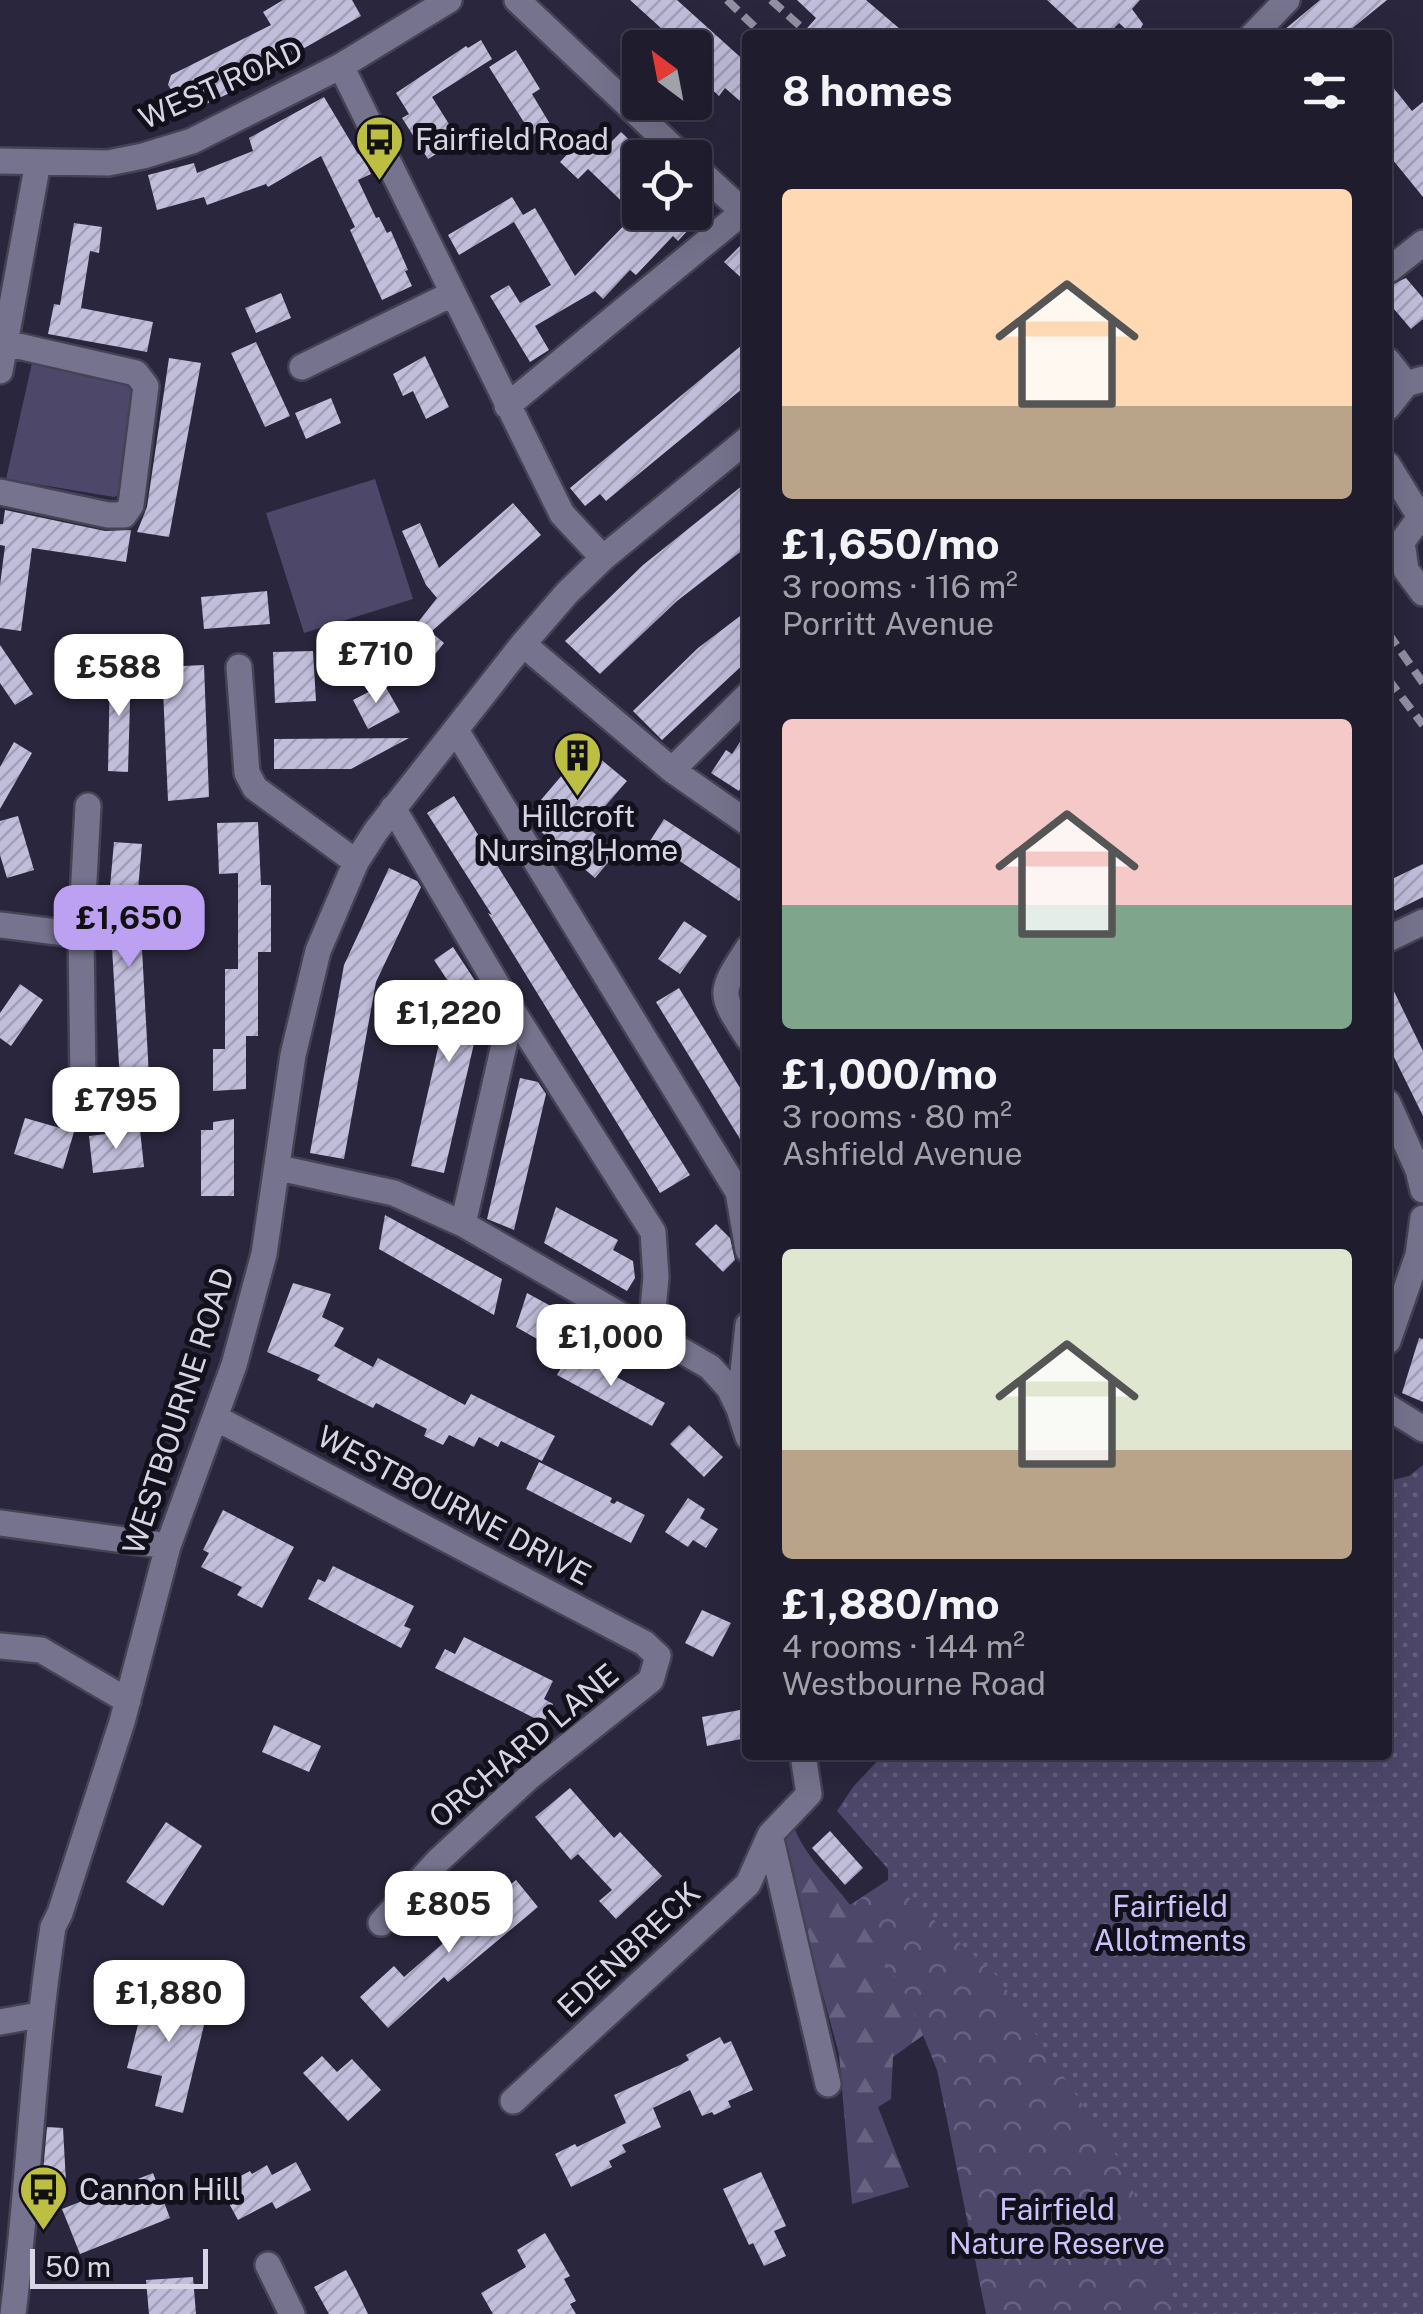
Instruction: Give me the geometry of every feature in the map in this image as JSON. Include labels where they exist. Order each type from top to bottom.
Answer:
[{"type":"street","name":"WEST ROAD","points":[[0,161],[108,162],[166,150],[342,66],[449,0]]},
{"type":"street","points":[[517,0],[665,140]]},
{"type":"street","points":[[1258,30],[1288,0]]},
{"type":"street","points":[[342,66],[562,514],[603,558]]},
{"type":"street","points":[[0,371],[38,162]]},
{"type":"street","points":[[712,184],[742,211]]},
{"type":"street","points":[[506,406],[742,216]]},
{"type":"street","points":[[1392,268],[1423,242]]},
{"type":"street","points":[[302,367],[452,294]]},
{"type":"street","points":[[0,492],[124,516],[131,505],[146,386],[136,374],[5,343]]},
{"type":"street","points":[[1392,364],[1415,381],[1392,402]]},
{"type":"street","name":"WESTBOURNE ROAD","points":[[13,2314],[24,2228],[39,2015],[52,1926],[60,1913],[128,1701],[168,1546],[216,1418],[264,1254],[293,1055],[318,951],[356,862],[523,644],[567,592],[603,558],[742,444]]},
{"type":"street","points":[[1392,472],[1420,517],[1402,542],[1406,570],[1423,593]]},
{"type":"street","points":[[523,644],[672,770],[742,819]]},
{"type":"street","points":[[240,667],[247,773],[254,788],[356,862]]},
{"type":"street","points":[[672,770],[742,701]]},
{"type":"street","points":[[457,732],[730,1177],[742,1208]]},
{"type":"street","points":[[83,1080],[81,935],[88,806]]},
{"type":"street","points":[[394,808],[512,1010],[653,1232],[656,1277],[651,1330]]},
{"type":"street","points":[[1392,938],[1423,922]]},
{"type":"street","points":[[0,926],[81,935]]},
{"type":"street","points":[[742,958],[724,989],[726,1003],[742,1028]]},
{"type":"street","points":[[463,1224],[512,1010]]},
{"type":"street","points":[[1392,1112],[1423,1190]]},
{"type":"street","points":[[279,1168],[394,1193],[463,1224],[710,1367],[729,1388],[742,1416]]},
{"type":"street","points":[[1392,1330],[1418,1255],[1423,1218]]},
{"type":"street","points":[[740,1409],[742,1388]]},
{"type":"street","points":[[1392,1410],[1423,1429]]},
{"type":"street","name":"WESTBOURNE DRIVE","points":[[216,1418],[644,1642],[658,1656]]},
{"type":"street","points":[[0,1523],[168,1546]]},
{"type":"street","points":[[0,1646],[41,1650],[128,1701]]},
{"type":"street","name":"ORCHARD LANE","points":[[381,1923],[438,1861],[528,1778],[652,1680],[658,1656]]},
{"type":"street","name":"EDENBRECK","points":[[513,2101],[748,1884],[770,1835],[809,1794],[804,1760]]},
{"type":"street","points":[[770,1835],[828,2084]]},
{"type":"street","points":[[0,2022],[39,2015]]},
{"type":"street","points":[[275,2272],[292,2314]]},
{"type":"green space","points":[[32,363],[128,380],[137,391],[124,493],[114,497],[6,479]]},
{"type":"green space","points":[[375,479],[413,599],[304,633],[266,513]]},
{"type":"green space","name":"Fairfield Allotments","points":[[1423,1465],[1423,2314],[990,2314],[942,2079],[925,2034],[850,1905],[888,1880],[888,1869],[837,1811],[878,1760],[1392,1760],[1392,1480],[1409,1476]]},
{"type":"green space","points":[[790,1815],[807,1852],[870,1935],[925,2034],[893,2057],[891,2099],[878,2107],[909,2187],[852,2204],[839,2054],[783,1848],[770,1835]]},
{"type":"green space","name":"Fairfield Nature Reserve","points":[[889,1880],[998,1977],[1127,2172],[1136,2200],[1175,2245],[1167,2303],[1180,2314],[986,2314],[937,2070],[909,2000],[850,1905]]},
{"type":"building","points":[[283,0],[352,0],[361,16],[248,80],[249,84],[191,111],[184,96],[168,85],[171,75],[271,25],[263,12]]},
{"type":"building","points":[[630,0],[677,0],[710,30],[663,30]]},
{"type":"building","points":[[797,0],[866,0],[901,30],[805,30],[816,18]]},
{"type":"building","points":[[1047,0],[1140,0],[1132,9],[1143,24],[1140,30],[1127,30],[1119,23],[1112,30],[1080,30]]},
{"type":"building","points":[[1320,0],[1387,0],[1350,30],[1284,30]]},
{"type":"building","points":[[712,32],[742,59],[742,103],[725,88],[719,96],[712,90]]},
{"type":"building","points":[[481,40],[492,59],[432,97],[459,140],[428,159],[402,118],[409,114],[396,93]]},
{"type":"building","points":[[516,50],[540,89],[532,94],[550,124],[532,135],[489,67]]},
{"type":"building","points":[[1392,86],[1412,111],[1423,102],[1423,197],[1392,159]]},
{"type":"building","points":[[324,97],[358,154],[361,153],[371,174],[358,180],[376,218],[379,217],[387,233],[391,231],[408,270],[405,271],[412,286],[382,300],[350,230],[355,227],[321,156],[268,187],[266,184],[207,205],[204,197],[157,210],[148,175],[194,163],[197,173],[253,151],[249,138]]},
{"type":"building","points":[[621,132],[629,140],[622,140],[622,202],[588,169],[578,179],[560,162],[587,133],[601,147],[605,142],[608,145]]},
{"type":"building","points":[[512,197],[523,215],[535,208],[575,276],[622,227],[688,230],[678,241],[673,236],[636,275],[630,270],[603,299],[595,291],[535,326],[549,350],[530,362],[490,296],[509,285],[520,303],[551,285],[514,222],[459,255],[448,235]]},
{"type":"building","points":[[74,223],[102,227],[99,253],[90,251],[81,308],[153,322],[147,352],[48,334],[54,304],[60,305]]},
{"type":"building","points":[[742,244],[742,278],[724,262]]},
{"type":"building","points":[[1406,278],[1423,298],[1423,319],[1411,329],[1392,307],[1392,284]]},
{"type":"building","points":[[281,293],[291,318],[256,333],[245,308]]},
{"type":"building","points":[[256,342],[290,416],[265,427],[231,353]]},
{"type":"building","points":[[742,345],[742,389],[606,501],[600,494],[585,506],[570,488]]},
{"type":"building","points":[[425,356],[449,407],[426,419],[413,391],[403,396],[393,374]]},
{"type":"building","points":[[169,358],[201,363],[169,537],[137,532],[147,507]]},
{"type":"building","points":[[331,398],[341,423],[306,439],[295,413]]},
{"type":"building","points":[[742,486],[742,551],[677,601],[600,674],[565,641],[643,565]]},
{"type":"building","points":[[513,503],[541,535],[431,632],[444,643],[417,677],[391,657],[437,598],[426,585],[402,531],[420,523],[439,568]]},
{"type":"building","points":[[5,510],[105,531],[131,530],[126,562],[32,548],[21,631],[0,628],[5,546],[0,545],[0,524]]},
{"type":"building","points":[[267,591],[270,624],[204,629],[201,597]]},
{"type":"building","points":[[742,615],[742,666],[662,740],[633,711],[698,648]]},
{"type":"building","points":[[0,645],[33,694],[15,705],[0,683]]},
{"type":"building","points":[[313,651],[316,701],[275,703],[273,652]]},
{"type":"building","points":[[204,665],[209,797],[168,801],[162,667]]},
{"type":"building","points":[[110,668],[131,668],[128,772],[108,771]]},
{"type":"building","points":[[384,684],[400,712],[368,729],[353,700]]},
{"type":"building","points":[[409,738],[351,769],[274,769],[274,739]]},
{"type":"building","points":[[742,739],[739,791],[711,773],[726,750],[732,754]]},
{"type":"building","points":[[14,742],[32,753],[0,809],[0,767]]},
{"type":"building","name":"Hillcroft Nursing Home","points":[[586,747],[627,781],[587,827],[617,852],[595,878],[539,830],[543,826],[529,814]]},
{"type":"building","points":[[454,796],[690,1175],[660,1193],[427,813]]},
{"type":"building","points":[[18,816],[34,870],[7,878],[0,855],[0,821]]},
{"type":"building","points":[[664,819],[742,870],[742,897],[739,901],[650,841]]},
{"type":"building","points":[[258,822],[261,885],[271,885],[271,952],[258,952],[258,1036],[246,1036],[246,1089],[213,1091],[213,1049],[225,1049],[225,969],[238,969],[238,873],[219,874],[217,823]]},
{"type":"building","points":[[114,842],[142,844],[136,912],[140,912],[150,1095],[121,1097],[109,898]]},
{"type":"building","points":[[1423,864],[1423,897],[1395,911],[1392,879]]},
{"type":"building","points":[[389,868],[417,881],[421,887],[376,982],[344,1159],[310,1153],[344,965]]},
{"type":"building","points":[[684,921],[707,936],[680,974],[658,959]]},
{"type":"building","points":[[453,947],[485,996],[444,1173],[411,1166],[452,987],[434,960]]},
{"type":"building","points":[[20,984],[43,1000],[11,1046],[0,1038],[0,1013]]},
{"type":"building","points":[[1392,987],[1423,1051],[1423,1116],[1392,1053]]},
{"type":"building","points":[[679,988],[742,1091],[742,1142],[656,1002]]},
{"type":"building","points":[[520,1078],[538,1082],[546,1094],[514,1230],[487,1219]]},
{"type":"building","points":[[25,1118],[74,1132],[63,1169],[14,1154]]},
{"type":"building","points":[[234,1119],[234,1196],[201,1196],[201,1130],[213,1130],[213,1122]]},
{"type":"building","points":[[140,1130],[144,1167],[93,1173],[89,1136]]},
{"type":"building","points":[[556,1207],[618,1240],[613,1250],[633,1261],[635,1278],[627,1291],[544,1243]]},
{"type":"building","points":[[385,1215],[502,1279],[494,1315],[379,1249]]},
{"type":"building","points":[[716,1224],[730,1238],[735,1260],[723,1272],[695,1244]]},
{"type":"building","points":[[293,1283],[331,1294],[322,1317],[344,1328],[334,1346],[373,1367],[378,1358],[465,1405],[471,1394],[555,1436],[542,1461],[501,1441],[498,1447],[479,1437],[474,1447],[449,1435],[443,1445],[424,1436],[427,1429],[376,1403],[373,1408],[317,1380],[320,1375],[267,1352]]},
{"type":"building","points":[[527,1293],[569,1316],[553,1348],[516,1327]]},
{"type":"building","points":[[1419,1338],[1423,1339],[1423,1402],[1402,1393]]},
{"type":"building","points":[[570,1352],[665,1403],[652,1426],[557,1375]]},
{"type":"building","points":[[689,1425],[723,1457],[704,1477],[670,1444]]},
{"type":"building","points":[[539,1462],[612,1498],[610,1502],[614,1504],[617,1501],[645,1515],[631,1543],[526,1489]]},
{"type":"building","points":[[688,1498],[705,1509],[700,1518],[718,1529],[706,1548],[693,1540],[688,1547],[665,1532]]},
{"type":"building","points":[[223,1510],[294,1547],[262,1608],[237,1595],[242,1587],[201,1567],[209,1553],[203,1550]]},
{"type":"building","points":[[333,1566],[414,1606],[404,1626],[411,1629],[401,1648],[308,1599],[318,1579],[325,1582]]},
{"type":"building","points":[[702,1610],[731,1623],[713,1657],[685,1643]]},
{"type":"building","points":[[464,1637],[553,1681],[544,1699],[553,1704],[544,1723],[435,1668],[445,1649],[455,1654]]},
{"type":"building","points":[[740,1710],[742,1739],[707,1746],[702,1717]]},
{"type":"building","points":[[274,1725],[321,1746],[309,1772],[262,1752]]},
{"type":"building","points":[[570,1788],[614,1838],[620,1832],[662,1876],[616,1919],[599,1901],[612,1890],[578,1854],[571,1860],[535,1817]]},
{"type":"building","points":[[166,1822],[202,1846],[163,1906],[126,1882]]},
{"type":"building","points":[[830,1831],[863,1868],[845,1885],[812,1848]]},
{"type":"building","points":[[516,1880],[538,1907],[448,1982],[444,1977],[388,2028],[360,1997],[394,1966],[404,1977]]},
{"type":"building","points":[[147,1989],[209,2004],[183,2113],[155,2106],[162,2076],[127,2068]]},
{"type":"building","points":[[720,2037],[724,2044],[731,2041],[753,2090],[728,2101],[731,2107],[714,2115],[712,2112],[702,2116],[690,2090],[653,2108],[661,2127],[622,2145],[626,2152],[609,2161],[612,2167],[571,2187],[555,2154],[626,2123],[614,2095],[680,2065],[689,2060],[686,2055]]},
{"type":"building","points":[[322,2056],[337,2072],[352,2059],[381,2090],[348,2121],[303,2073]]},
{"type":"building","points":[[47,2127],[63,2128],[66,2182],[42,2183]]},
{"type":"building","points":[[296,2162],[311,2190],[276,2209],[272,2202],[238,2220],[220,2187],[267,2165],[272,2175]]},
{"type":"building","points":[[761,2172],[786,2226],[774,2231],[786,2256],[764,2266],[753,2243],[749,2245],[723,2189]]},
{"type":"building","points":[[153,2173],[170,2218],[80,2254],[62,2209]]},
{"type":"building","points":[[545,2233],[570,2276],[564,2279],[576,2301],[570,2304],[576,2314],[493,2314],[481,2293],[526,2267],[517,2250]]},
{"type":"building","points":[[346,2270],[368,2314],[329,2314],[314,2287]]},
{"type":"building","points":[[193,2277],[196,2314],[149,2314],[146,2280]]},
{"type":"railway","points":[[727,0],[758,30]]},
{"type":"railway","points":[[771,0],[804,30]]},
{"type":"railway","points":[[1392,639],[1423,683]]},
{"type":"railway","points":[[1392,684],[1423,725]]},
{"type":"place","name":"Fairfield Road","points":[[380,182]]},
{"type":"place","name":"Hillcroft Nursing Home","points":[[578,798]]},
{"type":"place","name":"Cannon Hill","points":[[44,2232]]}]
